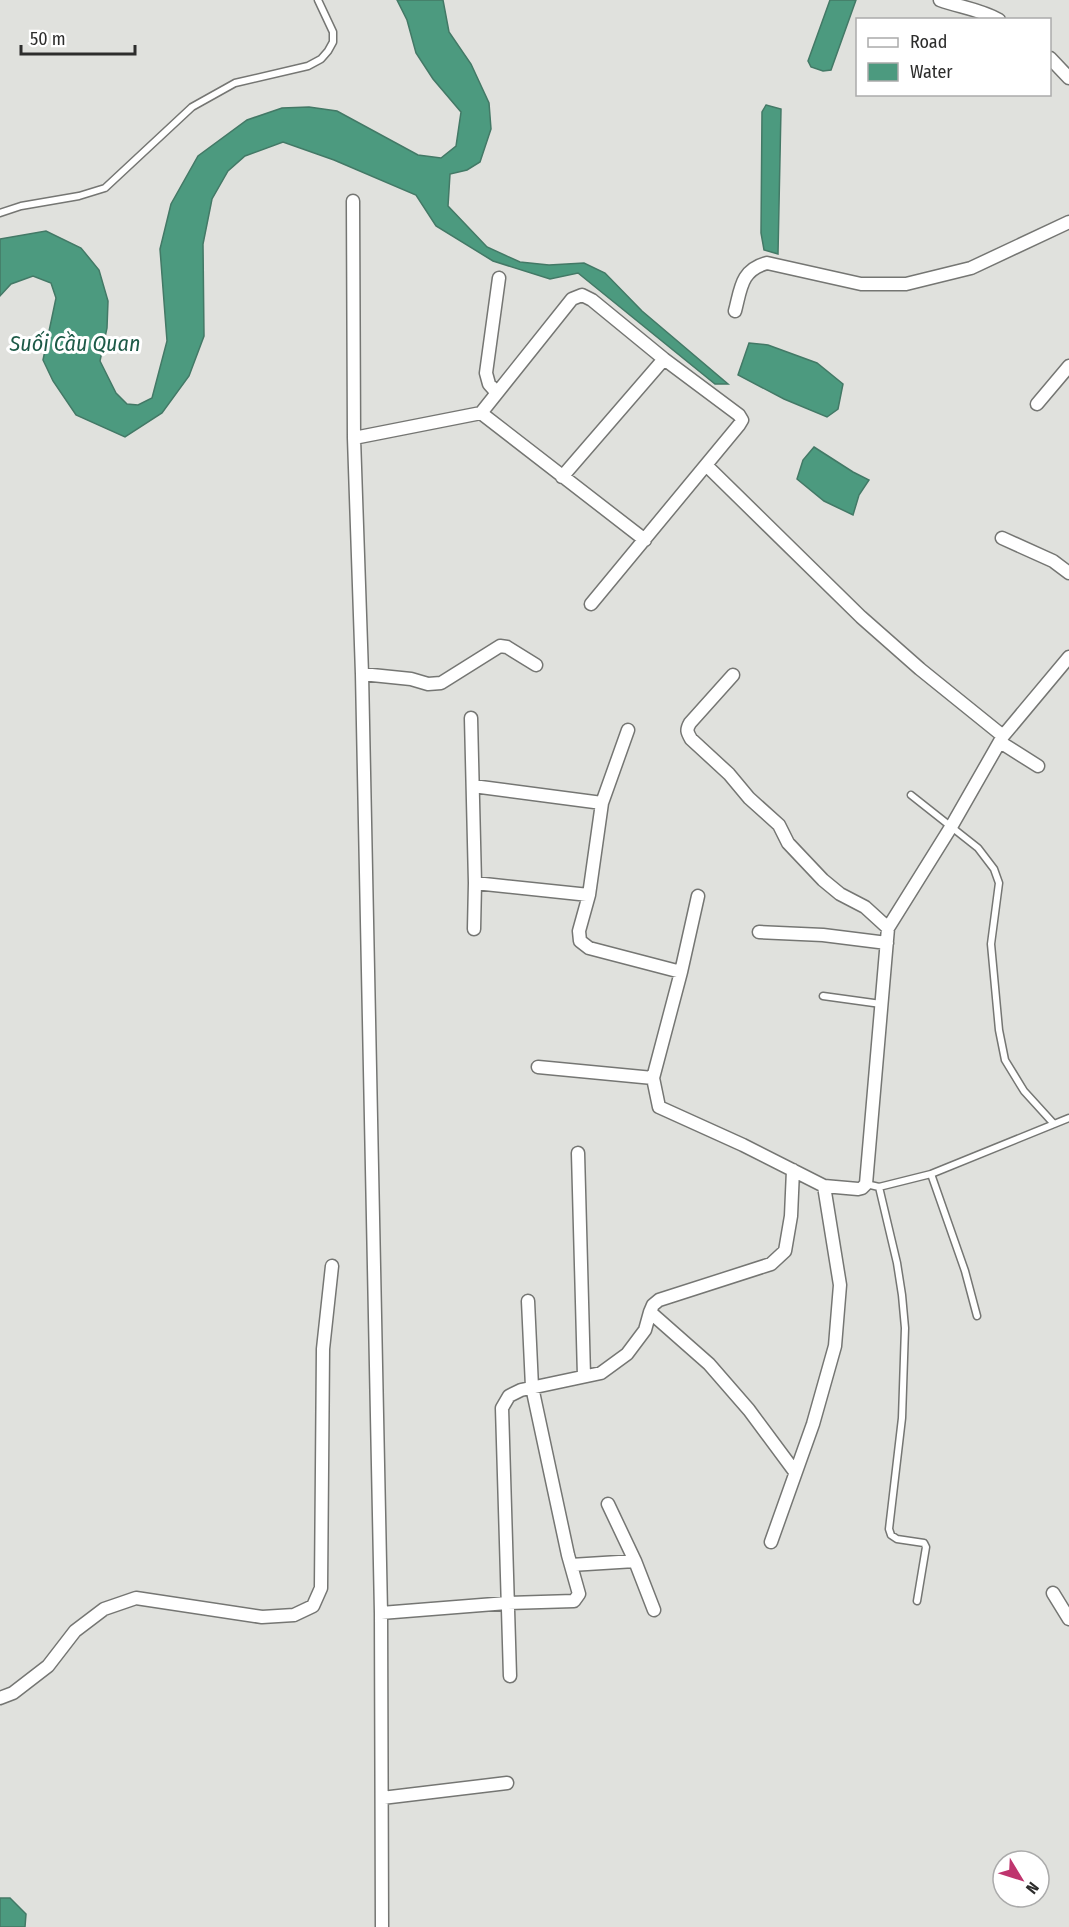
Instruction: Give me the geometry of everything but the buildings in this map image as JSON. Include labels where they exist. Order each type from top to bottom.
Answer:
[{"type":"street","points":[[939,0],[962,8],[978,10],[995,18]]},
{"type":"street","points":[[1051,59],[1069,78]]},
{"type":"street","points":[[353,201],[354,438],[362,674],[381,1612],[382,1927]]},
{"type":"street","points":[[735,311],[743,281],[749,271],[767,263],[861,284],[906,284],[971,268],[1069,222]]},
{"type":"street","points":[[497,393],[489,384],[486,373],[499,278]]},
{"type":"street","points":[[354,438],[481,412],[572,299],[582,295],[592,300],[739,416],[741,420],[706,466],[591,604]]},
{"type":"street","points":[[562,477],[664,359]]},
{"type":"street","points":[[1037,404],[1069,366]]},
{"type":"street","points":[[481,412],[645,540]]},
{"type":"street","points":[[706,466],[861,617],[1001,739],[1038,766]]},
{"type":"street","points":[[1002,538],[1053,561],[1069,573]]},
{"type":"street","points":[[362,674],[411,679],[428,684],[441,683],[500,646],[507,647],[536,666]]},
{"type":"street","points":[[698,896],[681,972],[652,1078],[659,1107],[824,1186],[858,1189],[866,1184],[888,928],[951,827],[1001,739],[1069,657]]},
{"type":"street","points":[[733,675],[690,723],[687,732],[691,739],[729,774],[749,798],[778,825],[788,843],[823,880],[840,894],[865,907],[888,928]]},
{"type":"street","points":[[471,718],[474,929]]},
{"type":"street","points":[[628,730],[602,803],[589,895],[579,931],[580,942],[589,948],[681,972]]},
{"type":"street","points":[[473,786],[602,803]]},
{"type":"street","points":[[475,883],[589,895]]},
{"type":"street","points":[[759,932],[823,935],[887,943]]},
{"type":"street","points":[[538,1067],[652,1078]]},
{"type":"street","points":[[578,1152],[584,1376]]},
{"type":"street","points":[[510,1676],[502,1408],[509,1396],[521,1390],[601,1373],[627,1354],[645,1330],[653,1305],[659,1300],[771,1264],[785,1251],[791,1216],[793,1170]]},
{"type":"street","points":[[771,1542],[813,1424],[835,1346],[840,1285],[824,1186]]},
{"type":"street","points":[[0,1698],[13,1693],[48,1666],[75,1631],[104,1609],[136,1598],[262,1617],[294,1615],[313,1606],[321,1588],[323,1349],[332,1266]]},
{"type":"street","points":[[381,1612],[507,1603],[574,1601],[579,1594],[532,1388],[528,1301]]},
{"type":"street","points":[[650,1312],[709,1364],[750,1410],[795,1472]]},
{"type":"street","points":[[608,1504],[635,1561],[654,1610]]},
{"type":"street","points":[[571,1564],[635,1561]]},
{"type":"street","points":[[1053,1593],[1069,1619]]},
{"type":"street","points":[[382,1798],[507,1783]]},
{"type":"lane","points":[[0,213],[21,206],[79,196],[105,188],[192,107],[235,83],[308,66],[321,59],[333,42],[333,32],[318,0]]},
{"type":"lane","points":[[911,795],[978,848],[993,869],[999,883],[991,944],[999,1030],[1005,1060],[1024,1091],[1054,1124]]},
{"type":"lane","points":[[823,996],[882,1004]]},
{"type":"lane","points":[[866,1184],[879,1187],[931,1174],[1069,1118]]},
{"type":"lane","points":[[931,1174],[965,1271],[977,1316]]},
{"type":"lane","points":[[879,1187],[897,1263],[905,1328],[902,1419],[889,1529],[891,1535],[897,1539],[924,1543],[926,1547],[917,1601]]},
{"type":"water","name":"Suối Cầu Quan","points":[[397,0],[443,0],[449,32],[471,64],[489,103],[491,129],[480,162],[467,170],[450,174],[448,206],[487,247],[520,262],[549,265],[584,263],[605,273],[642,311],[728,384],[715,384],[578,273],[550,279],[493,261],[436,226],[416,195],[334,160],[283,142],[245,156],[228,171],[212,199],[203,244],[204,336],[189,376],[162,413],[125,437],[76,415],[53,381],[43,360],[56,298],[51,283],[33,276],[11,284],[0,296],[0,239],[46,231],[81,248],[99,270],[108,301],[107,328],[100,361],[116,393],[127,404],[138,405],[152,398],[167,341],[160,249],[171,204],[198,156],[247,120],[282,108],[309,107],[337,111],[418,155],[441,158],[456,146],[461,112],[433,79],[416,53],[407,20]]},
{"type":"water","points":[[830,0],[856,0],[831,70],[823,71],[811,67],[808,61]]},
{"type":"water","points":[[766,105],[781,109],[778,254],[764,250],[761,233],[762,112]]},
{"type":"water","points":[[749,343],[768,345],[817,363],[843,384],[838,409],[827,417],[784,399],[738,375]]},
{"type":"water","points":[[814,447],[869,480],[859,495],[853,515],[824,501],[797,479],[803,460]]},
{"type":"water","points":[[0,1898],[10,1898],[26,1914],[25,1927],[0,1927]]}]
